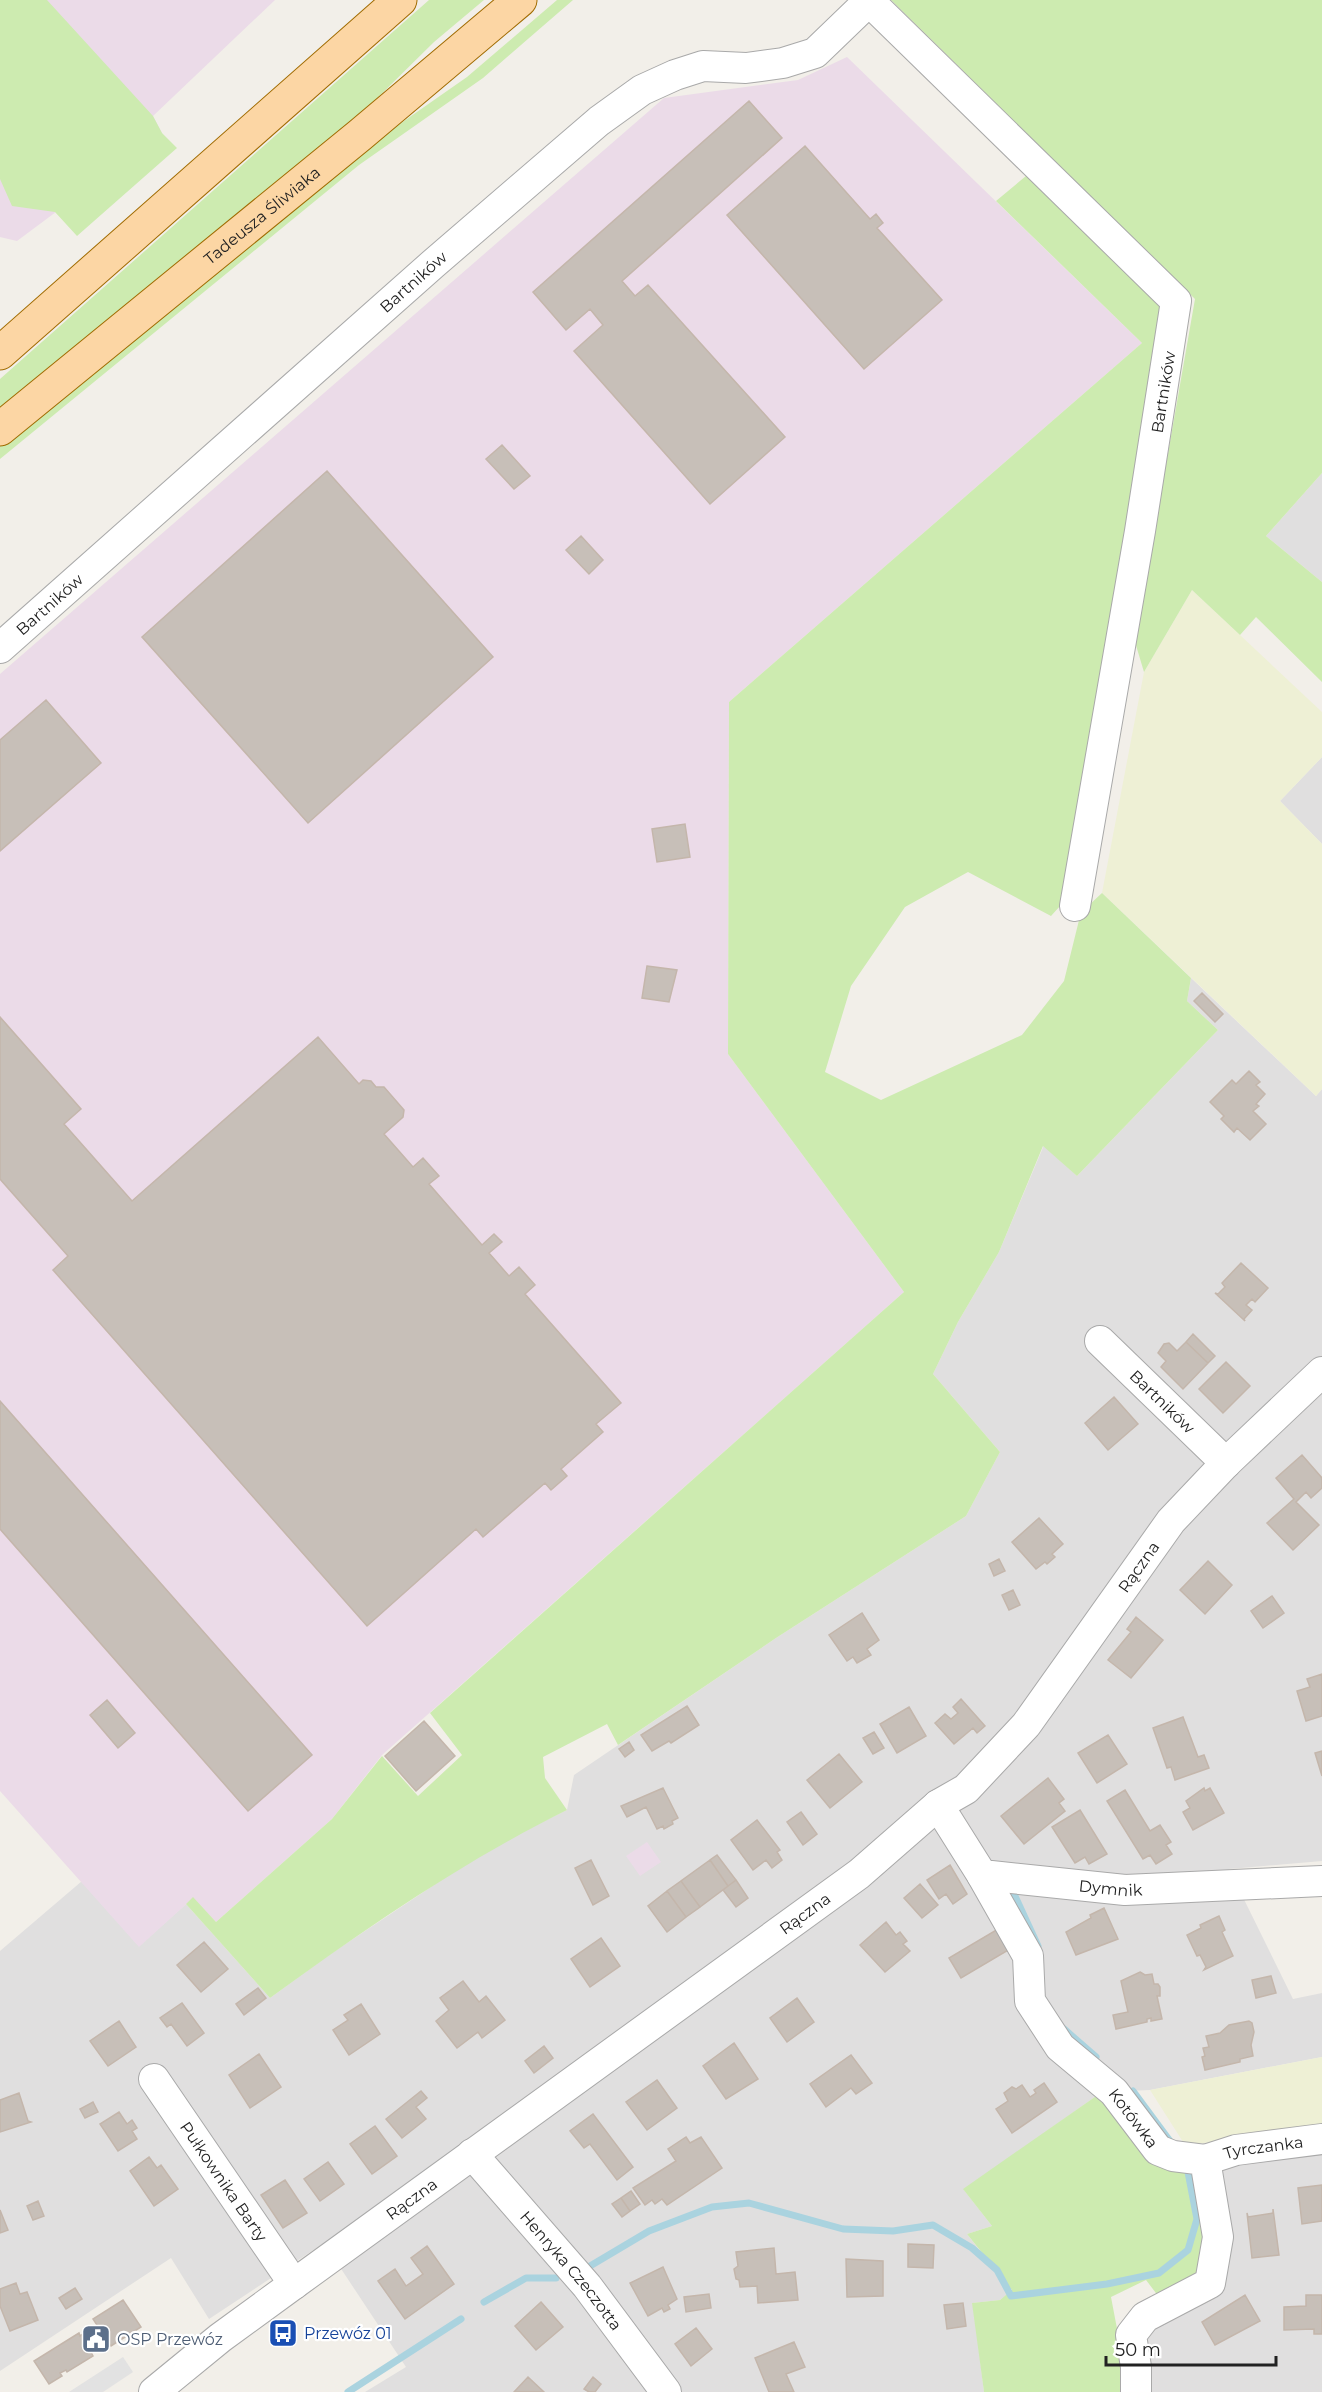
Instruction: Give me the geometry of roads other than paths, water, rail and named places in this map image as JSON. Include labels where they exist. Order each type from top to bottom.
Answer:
[{"type":"main road","points":[[0,353],[400,0]]},
{"type":"main road","name":"Tadeusza Śliwiaka","points":[[0,429],[360,135],[520,0]]},
{"type":"street","name":"Bartników","points":[[0,648],[433,264],[599,121],[642,90],[703,66],[746,68],[783,63],[815,52],[868,1],[1176,301],[1140,531],[1075,906]]},
{"type":"street","name":"Bartników","points":[[1100,1341],[1226,1463]]},
{"type":"street","name":"Rączna","points":[[154,2392],[294,2284],[859,1874],[938,1805],[966,1789],[1026,1725],[1171,1521],[1226,1463],[1322,1372]]},
{"type":"street","points":[[938,1805],[982,1875]]},
{"type":"street","name":"Dymnik","points":[[982,1875],[1125,1890],[1322,1881]]},
{"type":"street","name":"Kotówka","points":[[982,1875],[1028,1956],[1030,2001],[1060,2047],[1114,2092],[1158,2150],[1173,2156],[1205,2160]]},
{"type":"street","name":"Pułkownika Barty","points":[[154,2079],[294,2284]]},
{"type":"street","name":"Tyrczanka","points":[[1205,2160],[1236,2150],[1322,2139]]},
{"type":"street","name":"Henryka Czeczotta","points":[[472,2154],[587,2286],[666,2392]]},
{"type":"street","points":[[1136,2392],[1136,2367],[1131,2335],[1145,2317],[1210,2283],[1218,2236],[1205,2160]]},
{"type":"street","name":"Rączna","points":[[172,2392],[196,2358]]},
{"type":"waterway","points":[[1014,1894],[1038,1946]]},
{"type":"waterway","points":[[1064,2029],[1096,2057]]},
{"type":"waterway","points":[[1133,2091],[1170,2141]]},
{"type":"waterway","points":[[585,2269],[649,2231],[712,2207],[749,2203],[843,2229],[893,2231],[933,2225],[972,2248],[997,2270],[1011,2296],[1107,2284],[1159,2273],[1188,2250],[1197,2219],[1188,2172]]},
{"type":"waterway","points":[[484,2302],[526,2278],[556,2278]]},
{"type":"waterway","points":[[348,2392],[461,2319]]},
{"type":"place","name":"Przewóz 01","points":[[283,2333]]},
{"type":"place","name":"OSP Przewóz","points":[[96,2339]]}]
